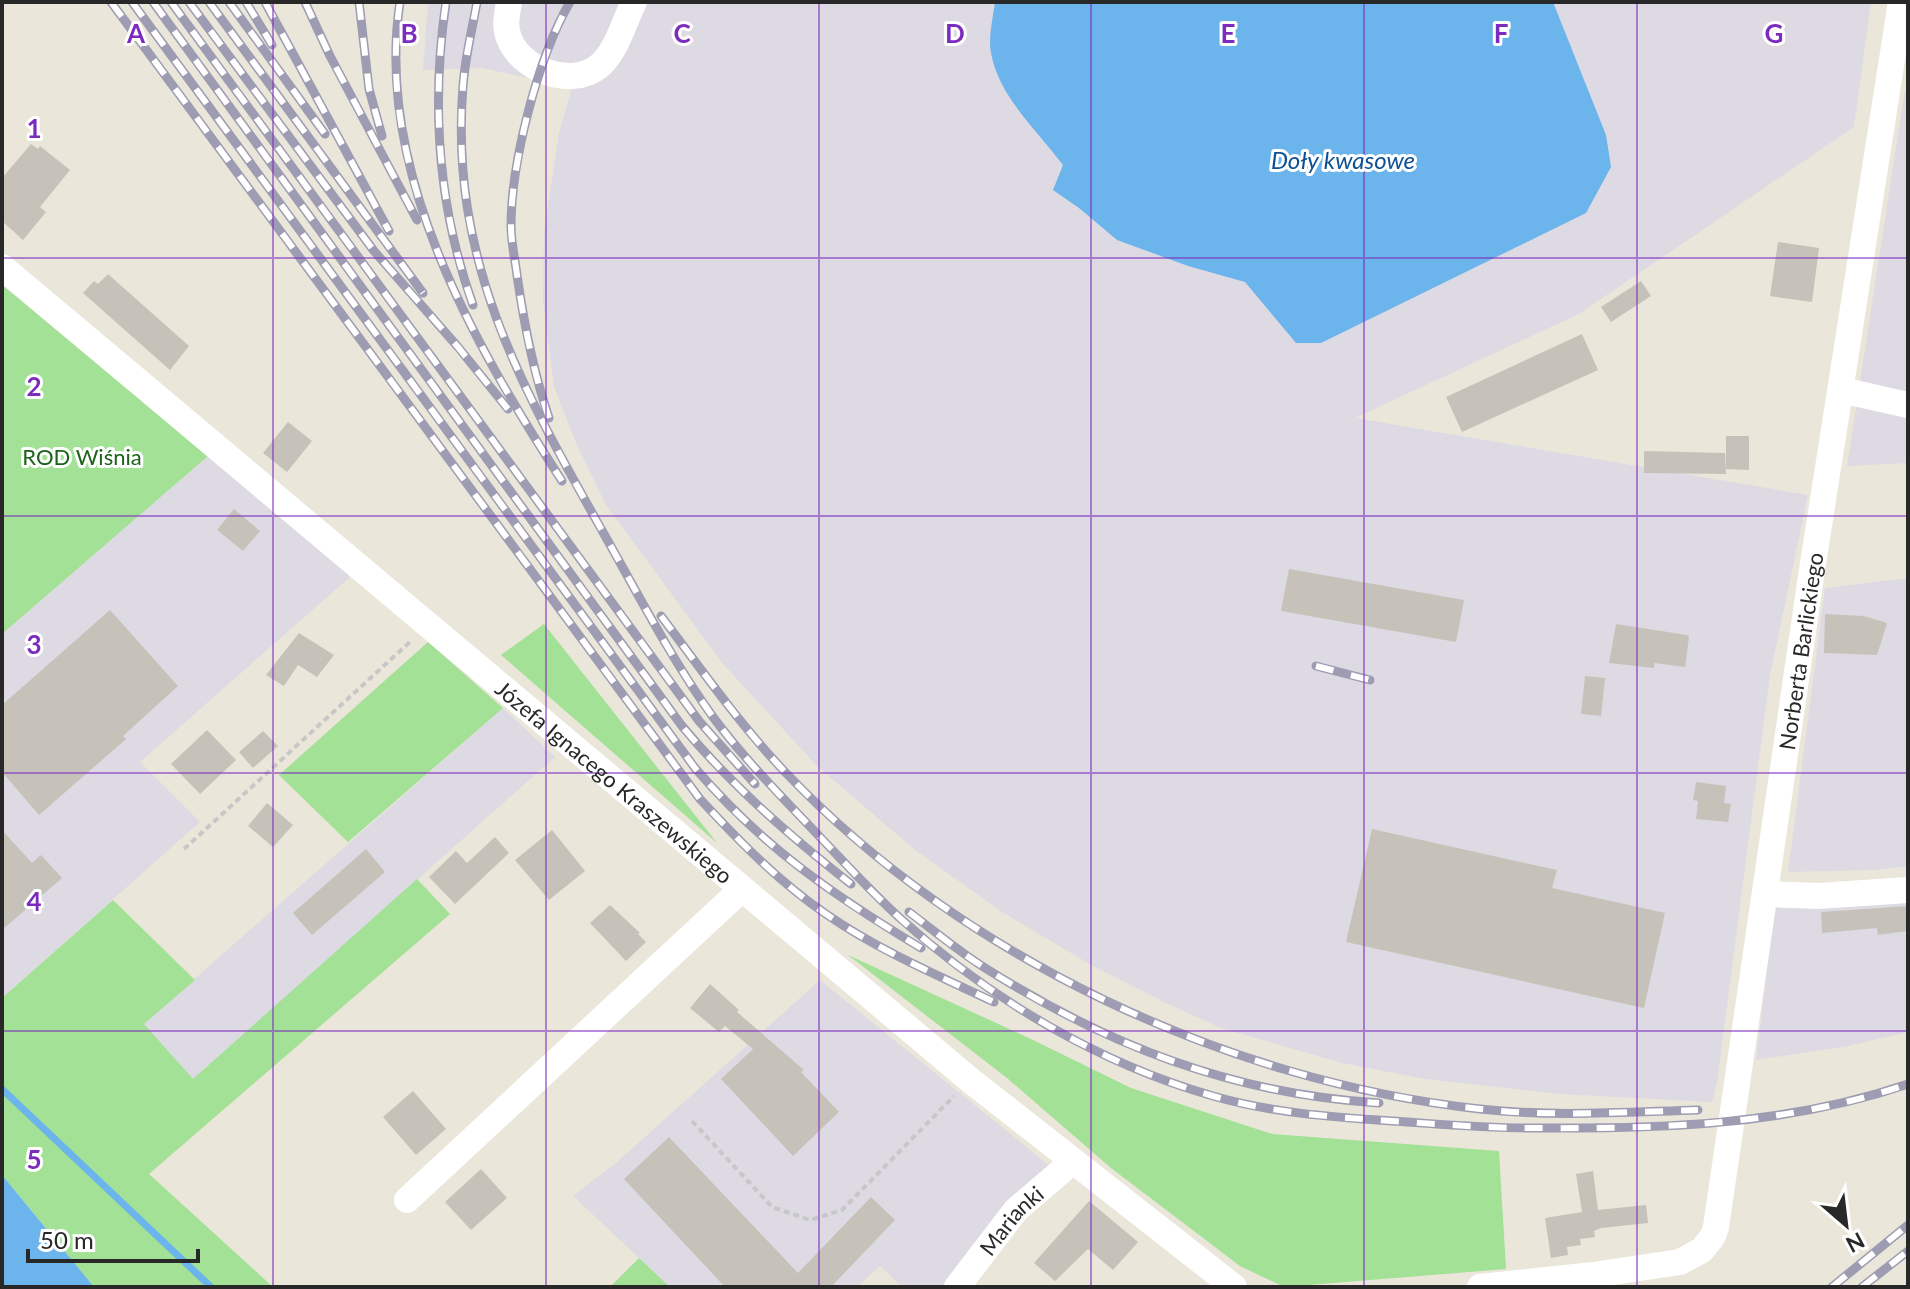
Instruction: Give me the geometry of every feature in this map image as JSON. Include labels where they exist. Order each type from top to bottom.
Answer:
[{"type":"street","points":[[509,2],[505,24],[510,41],[526,61],[540,70],[568,77],[585,74],[599,66],[610,53],[634,2]]},
{"type":"street","name":"Norberta Barlickiego","points":[[1480,1287],[1680,1262],[1702,1250],[1716,1227],[1841,390],[1901,50],[1901,2]]},
{"type":"street","name":"Józefa Ignacego Kraszewskiego","points":[[2,267],[970,1080],[1234,1287]]},
{"type":"street","points":[[1841,390],[1908,405]]},
{"type":"street","points":[[407,1200],[742,889]]},
{"type":"street","points":[[1765,894],[1818,896],[1908,890]]},
{"type":"street","name":"Marianki","points":[[957,1287],[1016,1210],[1072,1162]]},
{"type":"path","points":[[184,849],[429,625]]},
{"type":"path","points":[[692,1121],[772,1207],[810,1220],[842,1210],[970,1080]]},
{"type":"shaded area","points":[[428,2],[1871,2],[1854,127],[1579,314],[1355,418],[1808,495],[1770,675],[1712,1102],[1560,1094],[1425,1079],[1342,1063],[1221,1028],[1091,965],[1002,912],[915,850],[817,766],[723,664],[606,505],[576,443],[554,387],[543,301],[544,232],[559,133],[572,87],[482,68],[423,70]]},
{"type":"shaded area","points":[[1908,89],[1908,463],[1847,466],[1904,95]]},
{"type":"shaded area","points":[[208,456],[351,576],[140,762],[200,822],[2,998],[2,634]]},
{"type":"shaded area","points":[[1908,578],[1908,866],[1788,872],[1825,588]]},
{"type":"shaded area","points":[[503,708],[555,757],[193,1079],[143,1024]]},
{"type":"shaded area","points":[[1908,892],[1908,1032],[1848,1046],[1756,1060],[1776,896]]},
{"type":"shaded area","points":[[820,980],[1050,1166],[946,1287],[902,1287],[880,1266],[857,1287],[670,1287],[573,1196],[617,1162]]},
{"type":"green space","name":"ROD Wiśnia","points":[[2,285],[208,456],[2,634]]},
{"type":"green space","points":[[544,624],[717,843],[501,655]]},
{"type":"green space","points":[[428,642],[503,708],[348,842],[279,775]]},
{"type":"green space","points":[[417,879],[450,914],[149,1174],[273,1287],[94,1287],[2,1175],[2,998],[113,900],[195,980],[144,1024],[193,1079]]},
{"type":"green space","points":[[848,955],[1131,1088],[1272,1134],[1499,1151],[1506,1269],[1284,1287],[1240,1266],[1111,1168],[1007,1078]]},
{"type":"green space","points":[[639,1258],[670,1287],[610,1287]]},
{"type":"water","name":"Doły kwasowe","points":[[995,2],[1553,2],[1606,135],[1611,167],[1586,213],[1321,343],[1296,343],[1245,282],[1188,266],[1117,240],[1053,190],[1063,165],[1010,99],[995,69],[990,41]]},
{"type":"water","points":[[2,1175],[94,1287],[2,1287]]},
{"type":"building","points":[[31,144],[38,149],[40,146],[70,170],[40,207],[46,212],[23,240],[2,221],[2,178]]},
{"type":"building","points":[[1778,242],[1819,248],[1812,302],[1770,296]]},
{"type":"building","points":[[108,274],[189,346],[170,370],[83,293],[94,281],[98,284]]},
{"type":"building","points":[[1641,281],[1651,296],[1611,322],[1601,307]]},
{"type":"building","points":[[1582,334],[1598,370],[1462,432],[1446,397]]},
{"type":"building","points":[[288,422],[312,441],[287,472],[263,453]]},
{"type":"building","points":[[1726,436],[1749,436],[1749,470],[1726,469]]},
{"type":"building","points":[[1644,451],[1725,453],[1726,474],[1644,473]]},
{"type":"building","points":[[234,509],[260,531],[243,551],[217,530]]},
{"type":"building","points":[[1289,569],[1464,600],[1456,642],[1281,611]]},
{"type":"building","points":[[110,610],[178,686],[123,736],[126,739],[39,815],[2,772],[2,705]]},
{"type":"building","points":[[1825,614],[1864,616],[1887,623],[1877,655],[1824,653]]},
{"type":"building","points":[[1616,624],[1687,635],[1685,667],[1654,663],[1654,668],[1609,663]]},
{"type":"building","points":[[299,633],[334,655],[317,677],[298,665],[284,686],[266,675]]},
{"type":"building","points":[[1585,676],[1605,678],[1601,716],[1581,714]]},
{"type":"building","points":[[207,730],[236,760],[200,794],[171,764]]},
{"type":"building","points":[[263,731],[278,746],[253,768],[239,752]]},
{"type":"building","points":[[1696,782],[1726,786],[1724,803],[1731,804],[1728,822],[1696,819],[1698,801],[1693,800]]},
{"type":"building","points":[[267,803],[293,825],[273,847],[248,826]]},
{"type":"building","points":[[1372,829],[1557,870],[1552,888],[1665,913],[1644,1008],[1346,942]]},
{"type":"building","points":[[2,830],[32,863],[41,855],[62,878],[2,930]]},
{"type":"building","points":[[552,830],[585,871],[549,900],[515,860]]},
{"type":"building","points":[[495,837],[509,853],[455,904],[429,877],[456,851],[467,863]]},
{"type":"building","points":[[366,849],[385,872],[312,935],[293,913]]},
{"type":"building","points":[[610,905],[646,942],[626,961],[590,923]]},
{"type":"building","points":[[1908,906],[1908,931],[1878,935],[1877,928],[1822,933],[1821,912]]},
{"type":"building","points":[[710,984],[739,1010],[737,1012],[804,1070],[801,1072],[839,1112],[793,1156],[721,1079],[753,1049],[725,1026],[719,1032],[690,1008]]},
{"type":"building","points":[[413,1091],[446,1129],[416,1155],[383,1117]]},
{"type":"building","points":[[669,1137],[798,1273],[871,1197],[895,1220],[831,1287],[725,1287],[624,1179]]},
{"type":"building","points":[[481,1169],[507,1198],[471,1230],[445,1202]]},
{"type":"building","points":[[1593,1171],[1598,1210],[1646,1205],[1648,1223],[1601,1228],[1594,1231],[1595,1237],[1580,1239],[1581,1245],[1567,1247],[1568,1255],[1551,1258],[1545,1218],[1582,1212],[1576,1174]]},
{"type":"building","points":[[1089,1201],[1138,1242],[1113,1270],[1088,1249],[1055,1281],[1034,1263]]},
{"type":"waterway","points":[[2,1089],[211,1287]]},
{"type":"railway","points":[[111,2],[700,799],[760,860],[826,914],[887,951],[994,1002]]},
{"type":"railway","points":[[132,2],[695,768],[747,822],[800,868],[921,948]]},
{"type":"railway","points":[[153,2],[682,726],[762,810],[851,884]]},
{"type":"railway","points":[[171,2],[699,721],[755,784]]},
{"type":"railway","points":[[189,2],[374,251],[508,409]]},
{"type":"railway","points":[[209,2],[423,293]]},
{"type":"railway","points":[[229,2],[325,134]]},
{"type":"railway","points":[[246,2],[272,45]]},
{"type":"railway","points":[[265,2],[389,231]]},
{"type":"railway","points":[[305,2],[330,56],[417,220]]},
{"type":"railway","points":[[359,2],[369,89],[382,136]]},
{"type":"railway","points":[[400,2],[396,65],[402,129],[417,192],[438,254],[465,314],[562,481]]},
{"type":"railway","points":[[446,2],[439,79],[441,155],[452,231],[473,305]]},
{"type":"railway","points":[[477,2],[463,86],[462,150],[468,209],[480,266],[498,321],[545,427],[670,650],[725,733],[880,899],[971,976],[1047,1025],[1128,1066],[1213,1096],[1257,1107],[1302,1113],[1496,1127],[1673,1126],[1815,1109],[1908,1084]]},
{"type":"railway","points":[[549,418],[523,311],[512,238],[512,200],[521,142],[537,80],[570,2]]},
{"type":"railway","points":[[661,616],[769,755],[856,839],[933,900],[1016,953],[1104,1000],[1195,1039],[1289,1071],[1385,1094],[1480,1109],[1534,1113],[1698,1110]]},
{"type":"railway","points":[[1316,666],[1370,680]]},
{"type":"railway","points":[[909,912],[982,966],[1123,1042],[1221,1077],[1325,1098],[1379,1103]]},
{"type":"railway","points":[[1832,1287],[1908,1225]]},
{"type":"railway","points":[[1862,1287],[1908,1251]]}]
